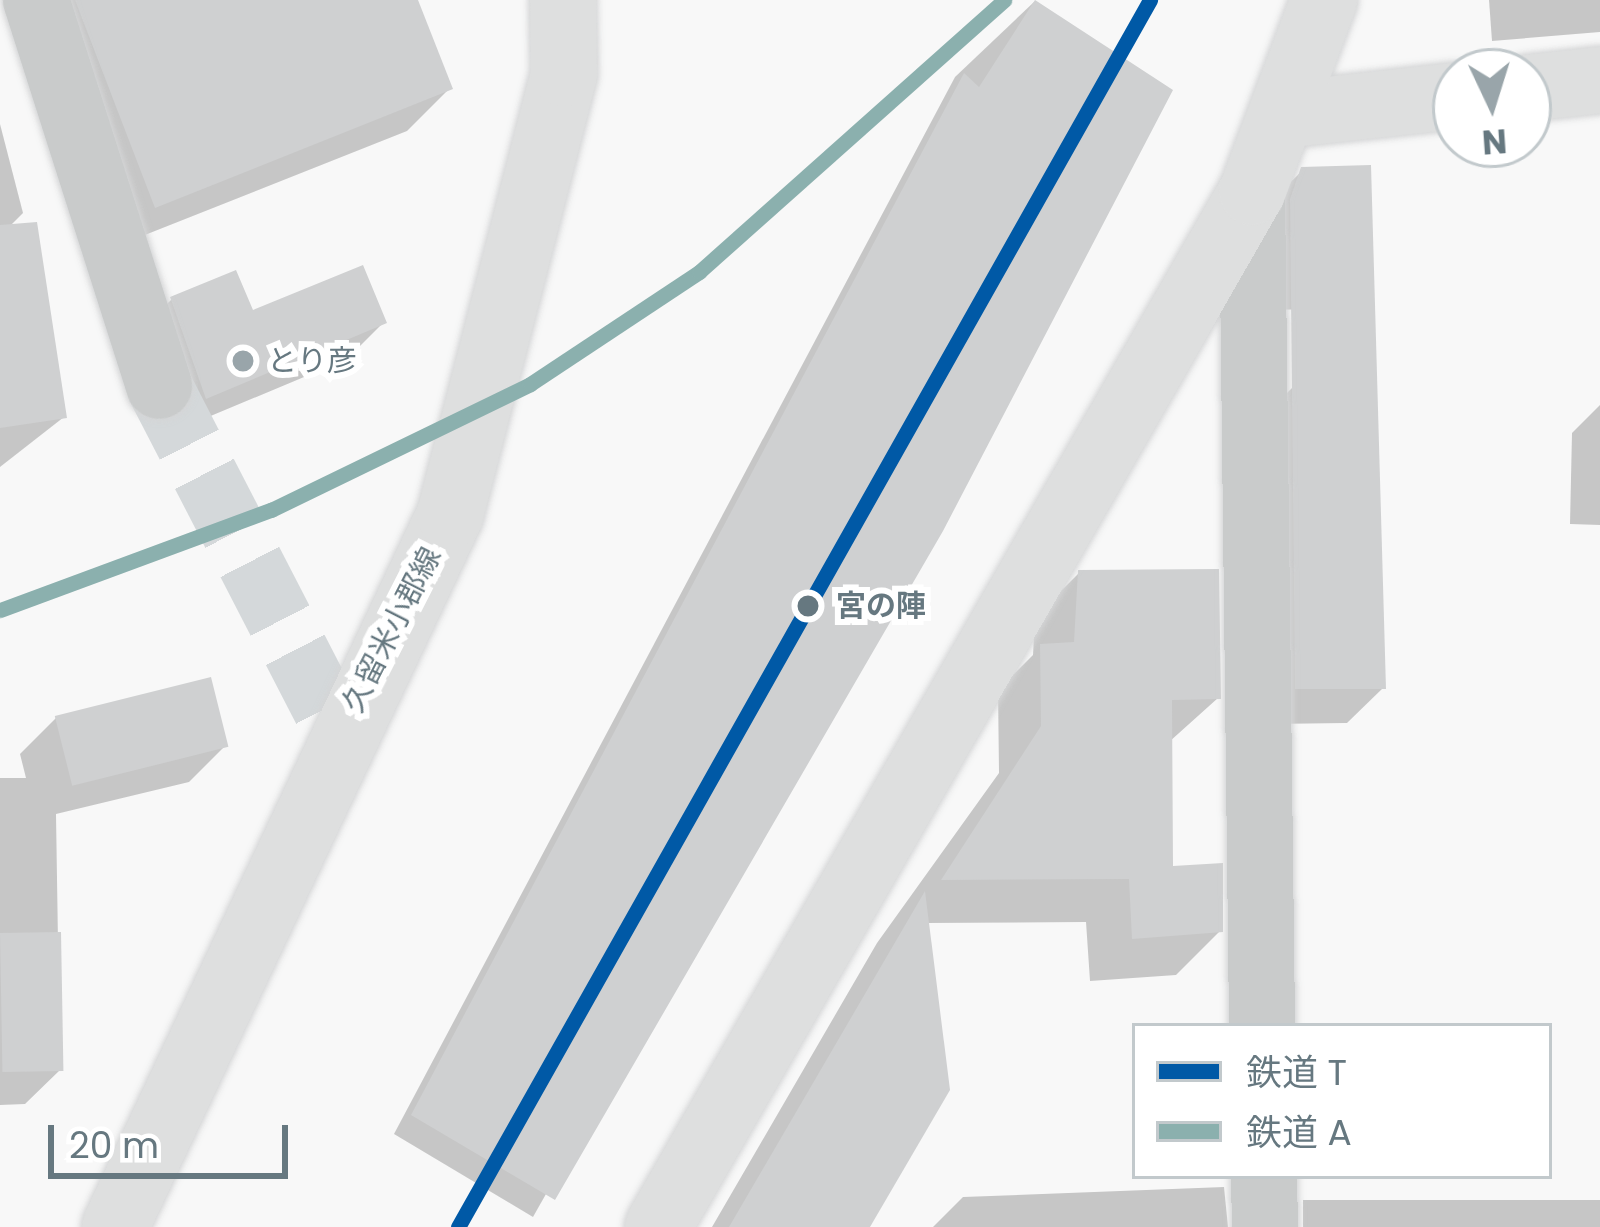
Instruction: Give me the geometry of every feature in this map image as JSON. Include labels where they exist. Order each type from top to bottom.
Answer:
[{"type":"street","points":[[36,0],[159,386]]},
{"type":"street","name":"久留米小郡線","points":[[115,1227],[450,515],[564,74],[563,0]]},
{"type":"street","points":[[658,1227],[1252,192],[1324,0]]},
{"type":"street","points":[[1552,85],[1600,80]]},
{"type":"street","points":[[1283,115],[1432,99]]},
{"type":"street","points":[[1252,192],[1262,1023]]},
{"type":"street","points":[[1264,1179],[1265,1227]]},
{"type":"building","points":[[75,0],[418,0],[453,89],[155,208]]},
{"type":"building","points":[[1035,0],[1173,90],[943,531],[555,1200],[411,1115],[964,73],[979,87]]},
{"type":"building","points":[[1371,165],[1386,689],[1295,689],[1290,199],[1301,167]]},
{"type":"building","points":[[37,222],[67,418],[0,428],[0,225]]},
{"type":"building","name":"とり彦","points":[[363,265],[387,323],[206,399],[170,297],[236,270],[253,310]]},
{"type":"building","points":[[1219,569],[1221,699],[1172,700],[1173,866],[1223,863],[1223,932],[1132,939],[1129,879],[941,880],[1041,726],[1040,644],[1074,642],[1078,570]]},
{"type":"building","points":[[211,677],[228,747],[72,786],[55,716]]},
{"type":"building","points":[[925,891],[950,1090],[870,1227],[729,1227]]},
{"type":"building","points":[[61,932],[63,1071],[2,1072],[0,933]]},
{"type":"tunnel","points":[[159,386],[339,734]]},
{"type":"rail line","name":"A","points":[[0,610],[271,510],[530,384],[699,272],[1004,0]]},
{"type":"rail line","name":"T","points":[[458,1227],[1150,0]]},
{"type":"place","name":"とり彦","points":[[243,361]]},
{"type":"place","name":"宮の陣","points":[[808,606]]}]
